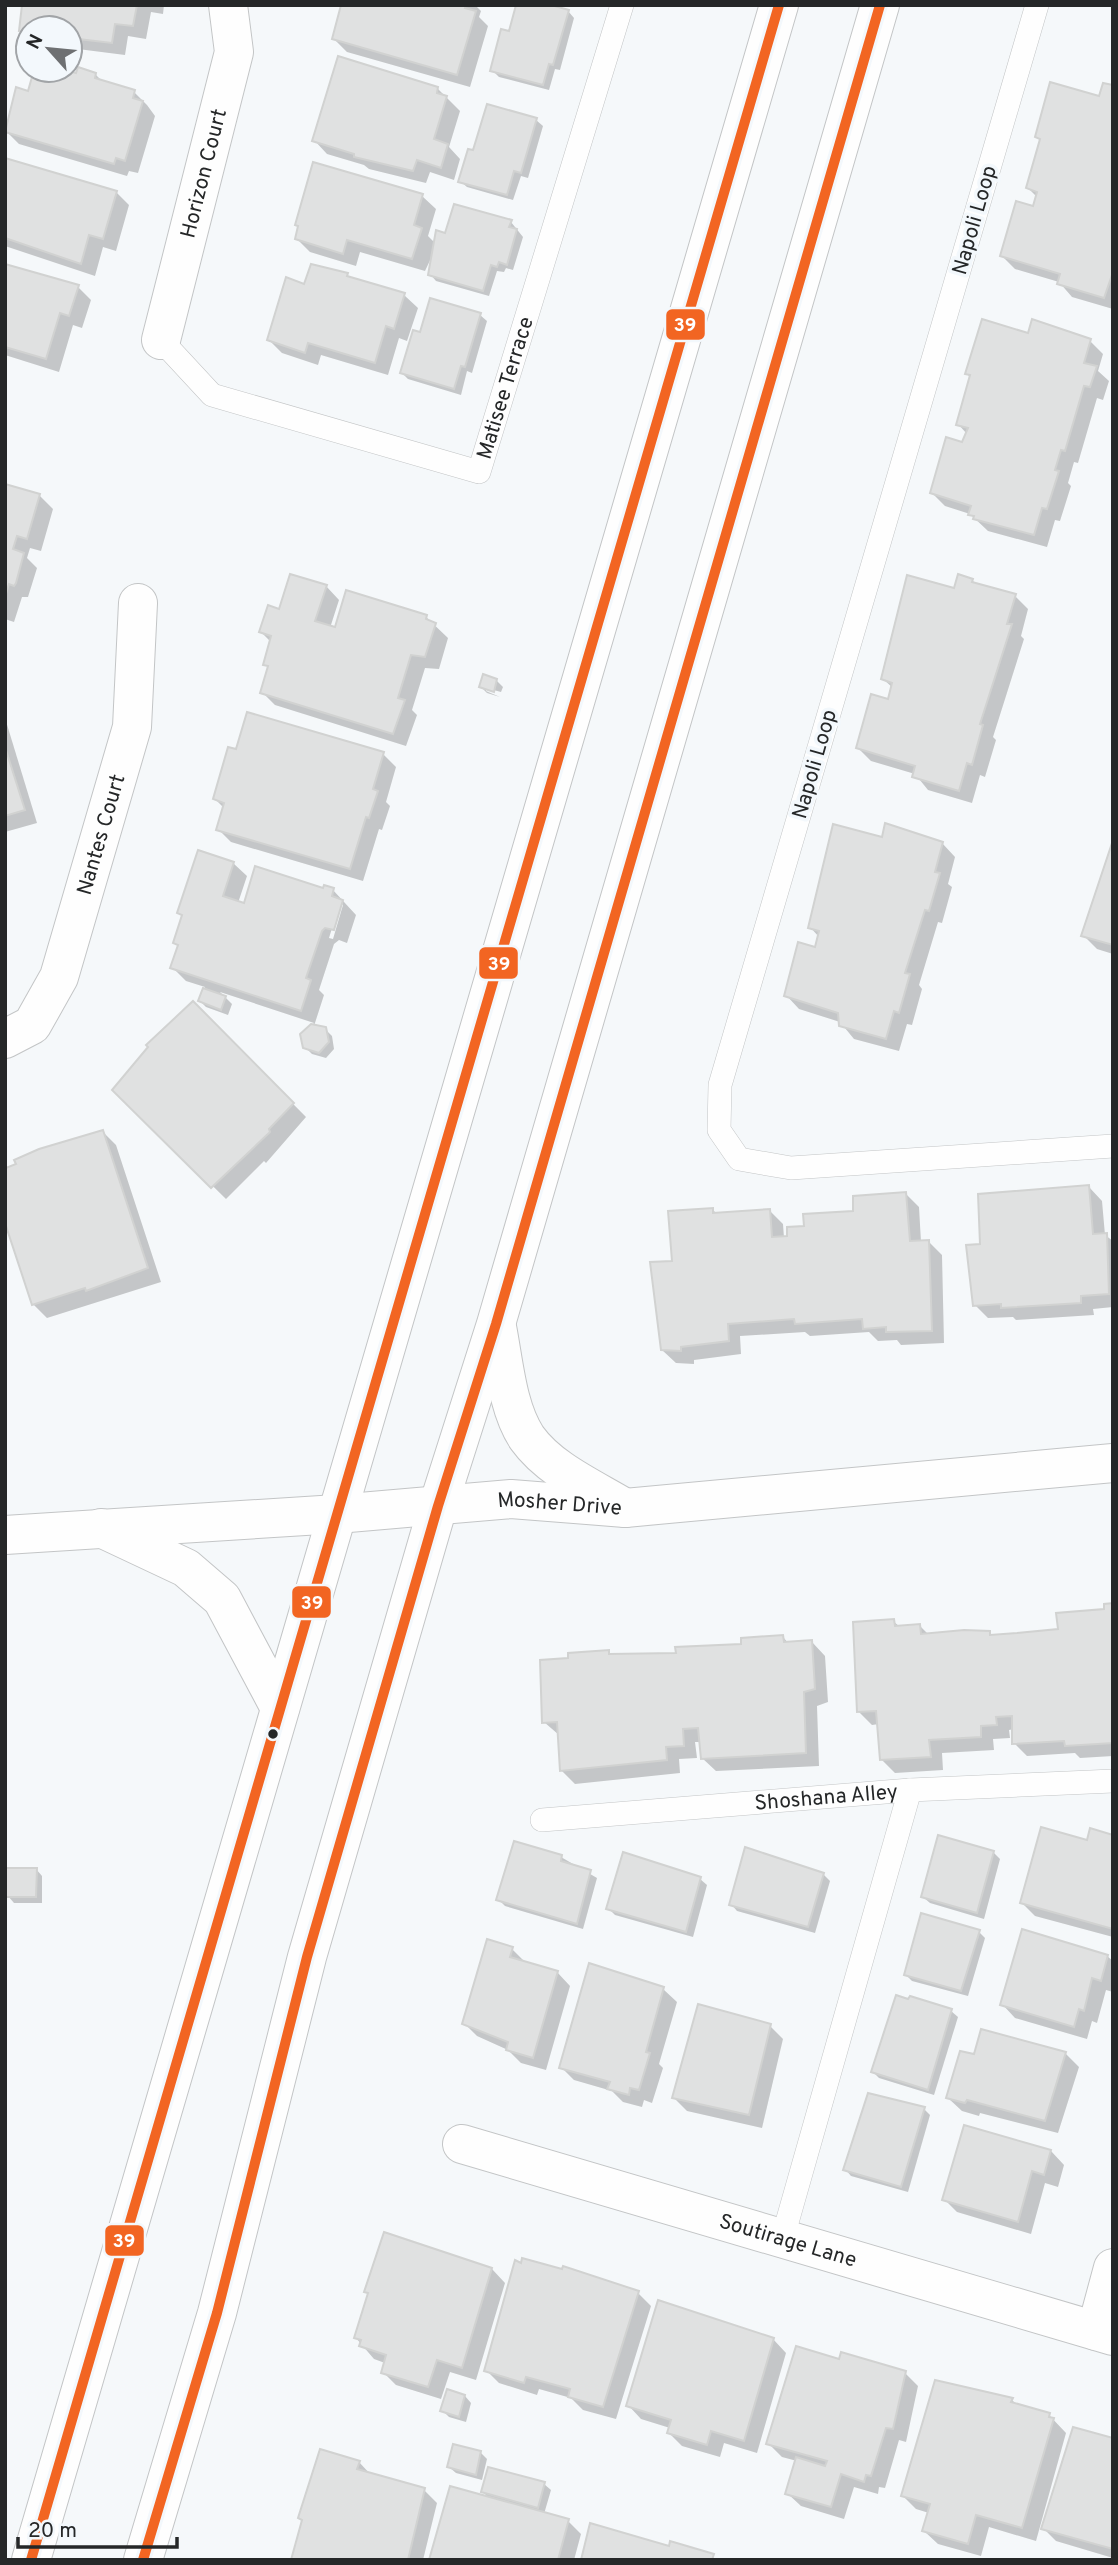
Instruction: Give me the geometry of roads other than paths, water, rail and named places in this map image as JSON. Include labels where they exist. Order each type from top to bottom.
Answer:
[{"type":"main road","name":"Horizon Court","points":[[161,340],[234,52],[228,5]]},
{"type":"main road","points":[[31,2560],[779,5]]},
{"type":"main road","points":[[143,2560],[217,2313],[307,1957],[438,1506],[496,1324],[880,5]]},
{"type":"main road","name":"Nantes Court","points":[[5,1039],[32,1025],[59,977],[132,727],[138,603]]},
{"type":"main road","points":[[496,1324],[514,1406],[527,1438],[558,1468],[625,1508]]},
{"type":"main road","name":"Mosher Drive","points":[[5,1535],[337,1514],[511,1499],[625,1508],[1113,1463]]},
{"type":"main road","points":[[101,1528],[186,1568],[222,1599],[280,1708]]},
{"type":"main road","name":"Soutirage Lane","points":[[462,2144],[1105,2333]]},
{"type":"main road","points":[[1105,2333],[1113,2268]]},
{"type":"lane","name":"Matisee Terrace","points":[[161,340],[212,395],[479,472],[622,5]]},
{"type":"lane","name":"Napoli Loop","points":[[1037,5],[720,1085],[719,1130],[739,1159],[791,1168],[1113,1146]]},
{"type":"lane","name":"Shoshana Alley","points":[[542,1820],[910,1790],[1113,1782]]},
{"type":"lane","points":[[782,2240],[910,1790]]}]
